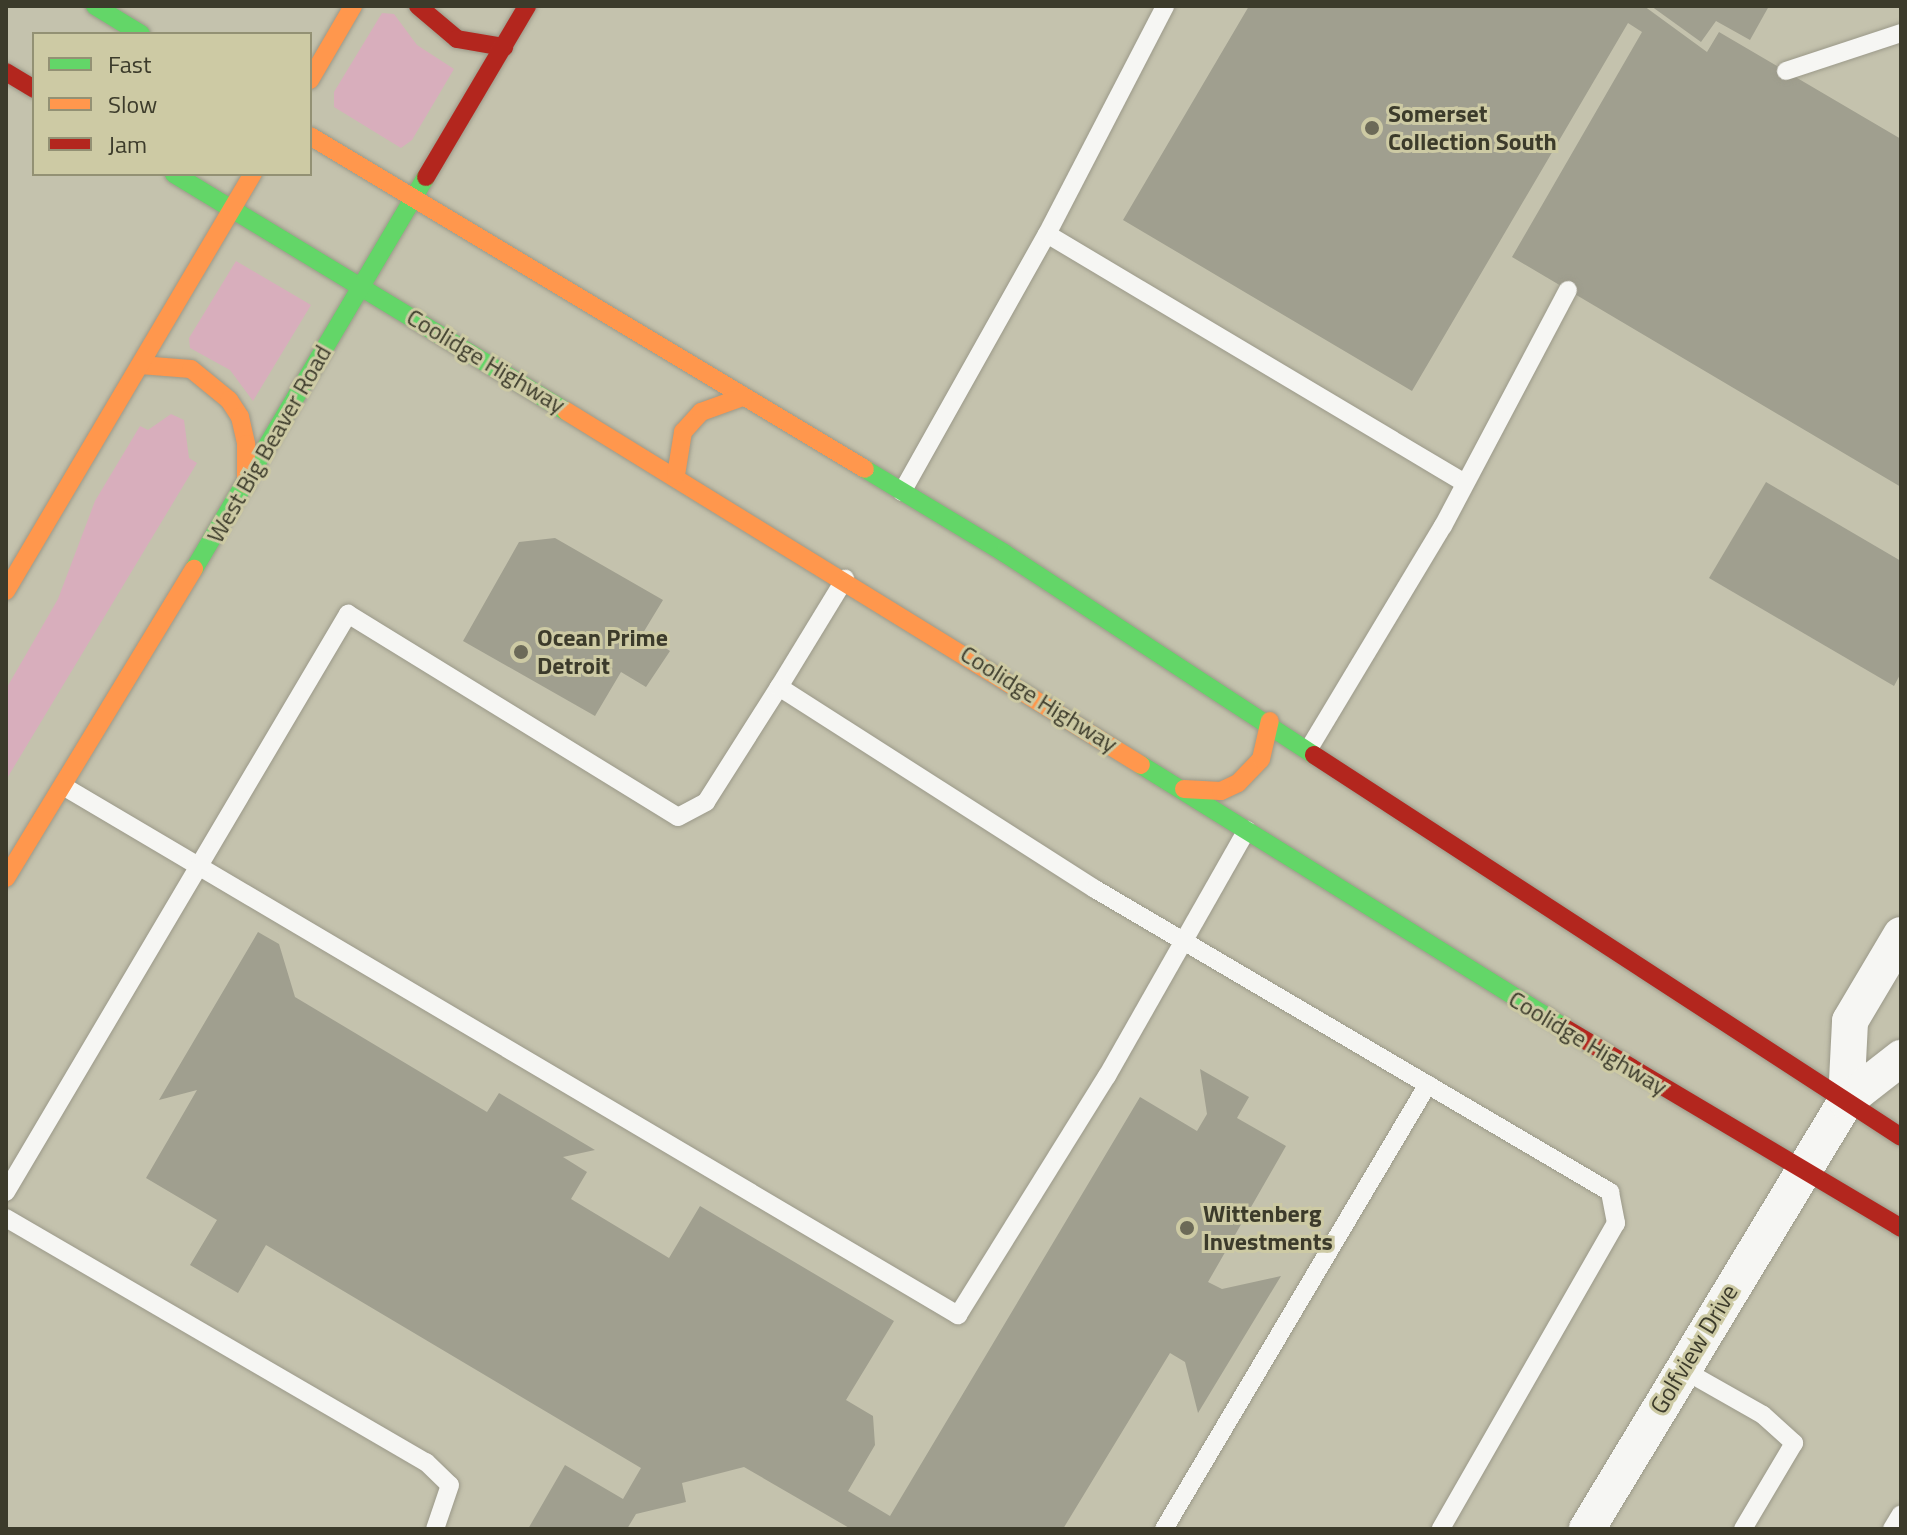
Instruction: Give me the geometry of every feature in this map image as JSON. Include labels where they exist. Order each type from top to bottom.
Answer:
[{"type":"main road","points":[[95,6],[138,32]]},
{"type":"main road","points":[[312,77],[353,6]]},
{"type":"main road","points":[[418,6],[457,39],[504,47]]},
{"type":"main road","name":"West Big Beaver Road","points":[[6,878],[246,484],[527,6]]},
{"type":"main road","points":[[6,72],[32,88]]},
{"type":"main road","points":[[312,137],[902,492],[1270,721],[1707,1015],[1901,1137]]},
{"type":"main road","name":"Coolidge Highway","points":[[177,176],[676,475],[1184,789],[1463,967],[1901,1228]]},
{"type":"main road","points":[[6,591],[252,176]]},
{"type":"main road","points":[[140,365],[191,369],[229,400],[246,444],[246,484]]},
{"type":"main road","points":[[676,475],[683,432],[701,412],[743,397]]},
{"type":"main road","points":[[1184,789],[1221,791],[1238,783],[1261,759],[1270,721]]},
{"type":"street","points":[[1846,1101],[1850,1021],[1901,935]]},
{"type":"street","points":[[1846,1101],[1901,1058]]},
{"type":"street","name":"Golfview Drive","points":[[1587,1529],[1846,1101]]},
{"type":"lane","points":[[902,492],[1047,234],[1165,6]]},
{"type":"lane","points":[[1786,71],[1901,33]]},
{"type":"lane","points":[[1047,234],[1464,483]]},
{"type":"lane","points":[[1310,747],[1464,483],[1568,290]]},
{"type":"lane","points":[[6,1192],[348,614],[678,817],[706,802],[845,579]]},
{"type":"lane","points":[[779,687],[1183,941],[1610,1192],[1616,1223],[1441,1529]]},
{"type":"lane","points":[[63,786],[958,1315],[1107,1076],[1247,830]]},
{"type":"lane","points":[[1164,1529],[1428,1084]]},
{"type":"lane","points":[[6,1218],[426,1462],[450,1485],[435,1529]]},
{"type":"lane","points":[[1682,1369],[1763,1415],[1794,1443],[1743,1529]]},
{"type":"lane","points":[[1892,1529],[1901,1514]]},
{"type":"shaded area","points":[[382,13],[394,14],[417,45],[454,69],[412,140],[401,148],[334,107],[334,92]]},
{"type":"shaded area","points":[[236,261],[311,305],[253,401],[230,370],[190,348],[189,338]]},
{"type":"shaded area","points":[[171,414],[184,420],[189,458],[197,463],[6,780],[6,689],[58,599],[95,501],[140,426],[148,430]]},
{"type":"building","points":[[1249,6],[1644,6],[1707,52],[1719,32],[1901,139],[1901,487],[1512,257],[1642,32],[1628,23],[1412,391],[1123,220]]},
{"type":"building","points":[[1651,6],[1769,6],[1750,40],[1716,21],[1701,42]]},
{"type":"building","points":[[1766,482],[1901,561],[1901,673],[1894,686],[1709,578]]},
{"type":"building","points":[[555,538],[663,600],[643,633],[670,651],[646,687],[621,672],[595,716],[463,641],[519,542]]},
{"type":"building","points":[[258,932],[279,944],[295,997],[487,1112],[499,1093],[595,1150],[563,1157],[587,1172],[571,1199],[669,1258],[700,1206],[894,1321],[846,1400],[873,1416],[875,1445],[848,1491],[890,1516],[1140,1097],[1197,1131],[1207,1114],[1200,1069],[1249,1097],[1237,1118],[1286,1146],[1208,1282],[1222,1289],[1281,1276],[1198,1413],[1185,1362],[1170,1353],[1063,1529],[851,1529],[744,1467],[682,1483],[686,1502],[636,1514],[627,1529],[528,1529],[565,1465],[623,1499],[641,1468],[266,1245],[238,1293],[190,1265],[217,1220],[146,1178],[197,1090],[159,1100]]},
{"type":"traffic: fast","points":[[95,6],[138,32]]},
{"type":"traffic: fast","points":[[177,176],[566,411]]},
{"type":"traffic: fast","points":[[194,569],[426,177]]},
{"type":"traffic: fast","points":[[865,469],[1004,553],[1314,755]]},
{"type":"traffic: fast","points":[[1141,765],[1563,1027]]},
{"type":"traffic: slow","points":[[312,77],[353,6]]},
{"type":"traffic: slow","points":[[312,137],[865,469]]},
{"type":"traffic: slow","points":[[6,591],[252,176]]},
{"type":"traffic: slow","points":[[140,365],[191,369],[229,400],[240,417],[246,444],[246,484]]},
{"type":"traffic: slow","points":[[676,475],[683,432],[701,412],[743,397]]},
{"type":"traffic: slow","points":[[566,411],[1141,765]]},
{"type":"traffic: slow","points":[[6,878],[194,569]]},
{"type":"traffic: slow","points":[[1184,789],[1221,791],[1238,783],[1261,759],[1270,721]]},
{"type":"traffic: jam","points":[[418,6],[457,39],[504,47]]},
{"type":"traffic: jam","points":[[426,177],[527,6]]},
{"type":"traffic: jam","points":[[6,72],[32,88]]},
{"type":"traffic: jam","points":[[1314,755],[1901,1137]]},
{"type":"traffic: jam","points":[[1563,1027],[1901,1228]]},
{"type":"place","name":"Somerset Collection South","points":[[1372,128]]},
{"type":"place","name":"Ocean Prime Detroit","points":[[521,652]]},
{"type":"place","name":"Wittenberg Investments","points":[[1187,1228]]}]
